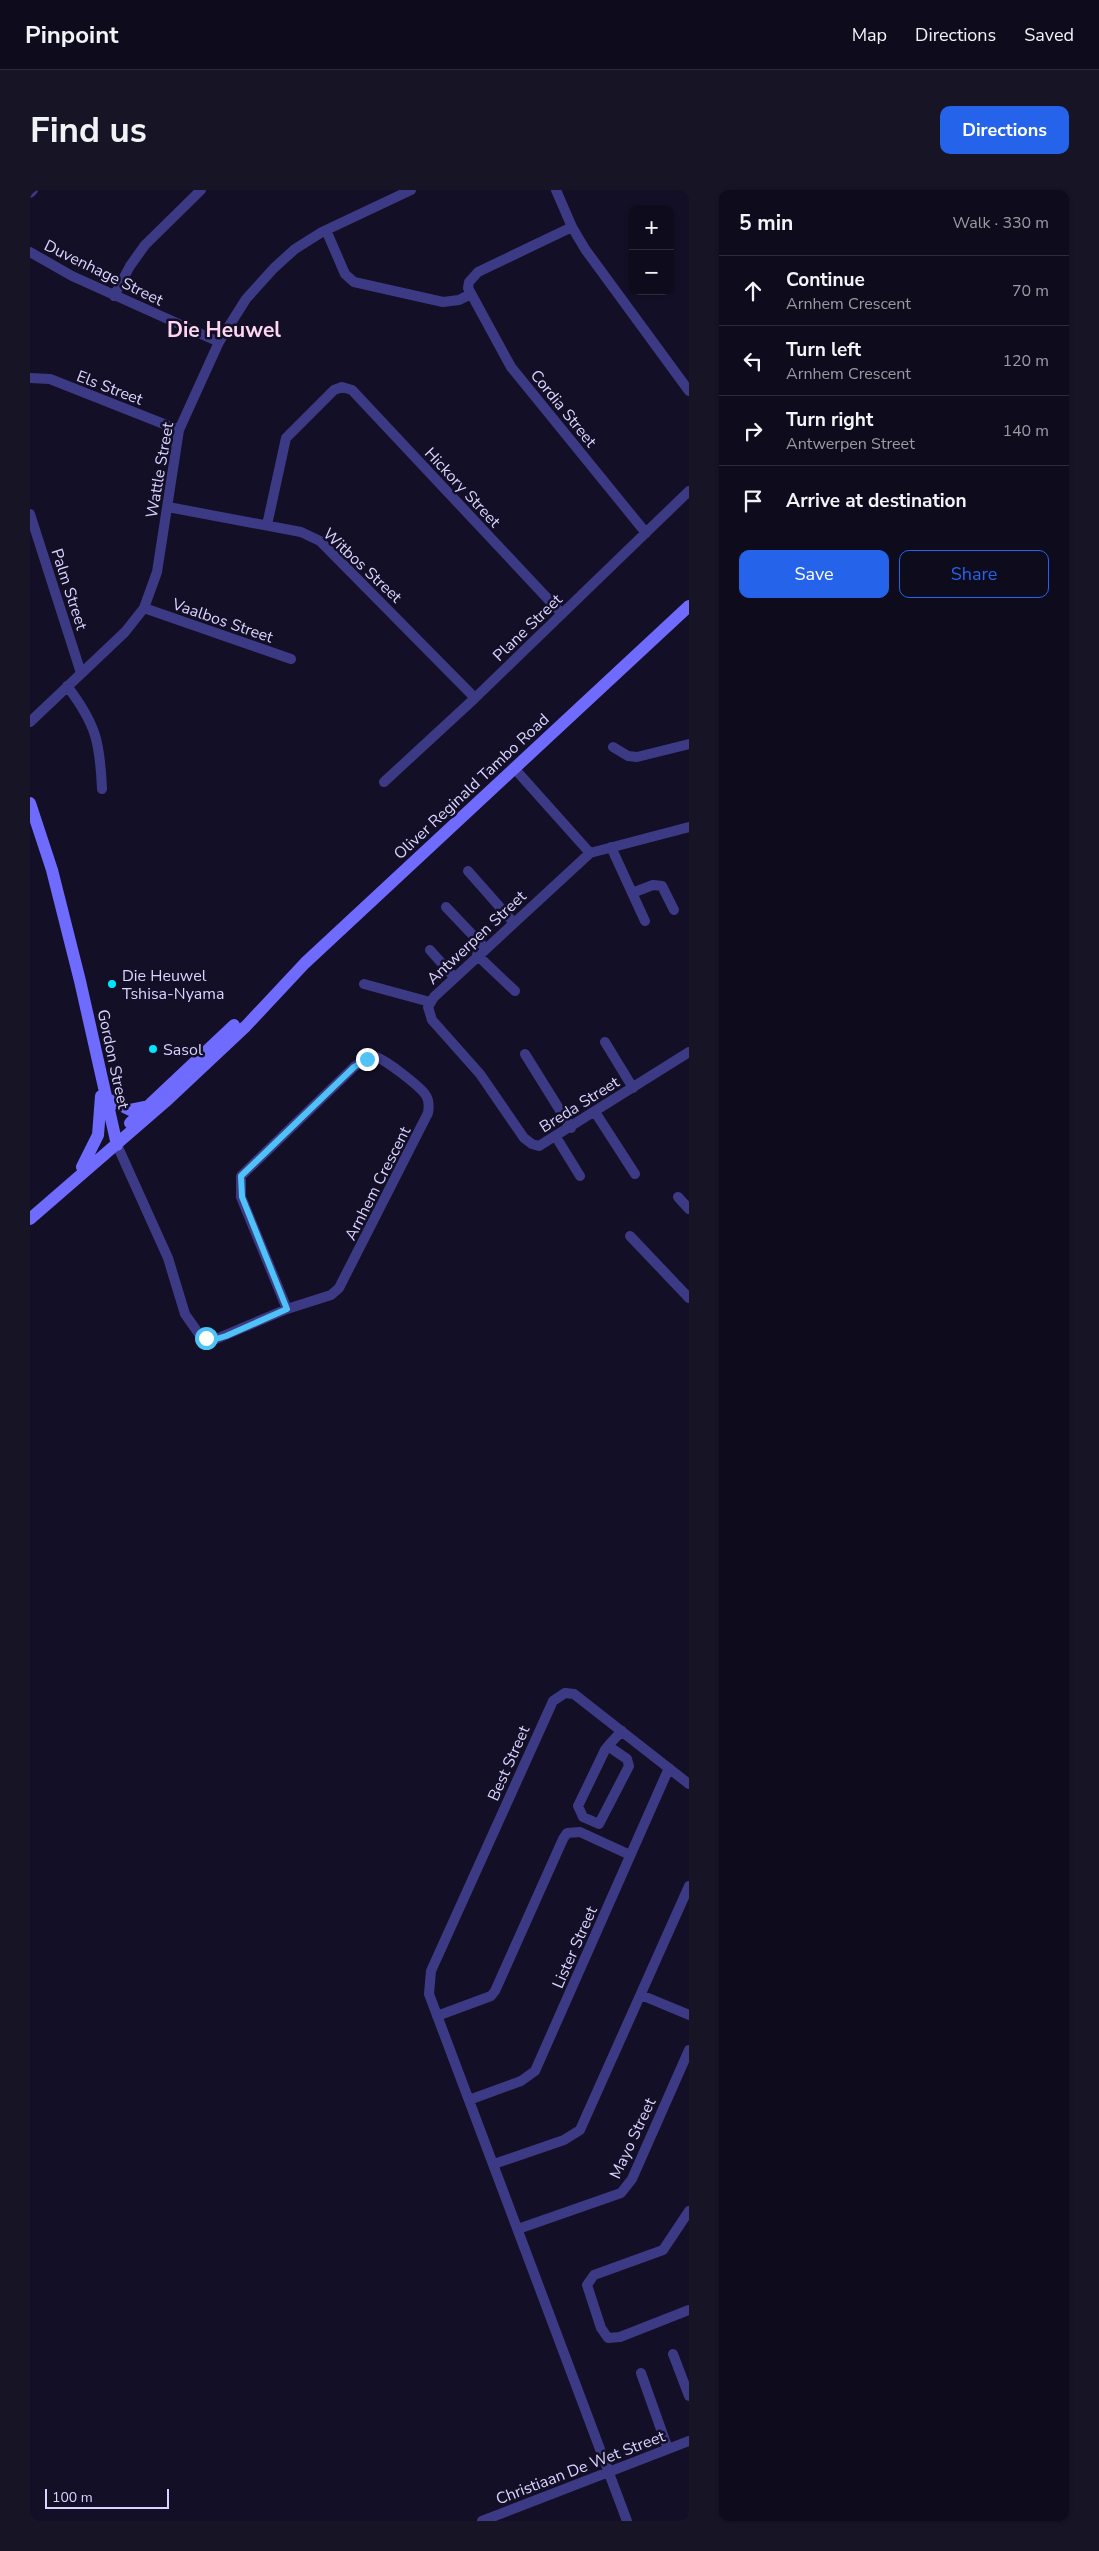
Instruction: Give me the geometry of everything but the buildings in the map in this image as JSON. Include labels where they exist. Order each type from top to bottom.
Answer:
[{"type":"main road","name":"Oliver Reginald Tambo Road","points":[[116,1141],[146,1107],[228,1031],[276,992],[689,606]]},
{"type":"main road","name":"Gordon Street","points":[[30,803],[52,870],[116,1141]]},
{"type":"main road","name":"Oliver Reginald Tambo Road","points":[[30,1219],[246,1026],[276,992]]},
{"type":"main road","points":[[71,1181],[90,1155],[98,1135],[102,1076]]},
{"type":"main road","points":[[106,1098],[130,1110],[146,1107]]},
{"type":"street","points":[[30,193],[33,190]]},
{"type":"street","points":[[114,296],[130,266],[145,245],[202,190]]},
{"type":"street","points":[[384,190],[390,199]]},
{"type":"street","name":"Wattle Street","points":[[30,722],[125,632],[144,608],[157,572],[179,430],[219,342],[246,299],[274,268],[295,249],[326,230],[410,190]]},
{"type":"street","points":[[556,190],[572,227],[585,249],[689,391]]},
{"type":"street","points":[[326,230],[345,274],[354,282],[442,302],[458,300],[471,294],[469,282],[478,272],[572,227]]},
{"type":"street","name":"Duvenhage Street","points":[[30,252],[72,276],[219,342]]},
{"type":"street","name":"Cordia Street","points":[[471,294],[511,366],[646,533]]},
{"type":"street","name":"Els Street","points":[[30,378],[50,379],[179,430]]},
{"type":"street","name":"Hickory Street","points":[[268,525],[286,438],[291,429],[339,388],[352,390],[562,614]]},
{"type":"street","name":"Plane Street","points":[[384,782],[475,698],[689,491]]},
{"type":"street","name":"Witbos Street","points":[[168,507],[301,532],[320,541],[475,698]]},
{"type":"street","name":"Palm Street","points":[[30,514],[81,672]]},
{"type":"street","name":"Vaalbos Street","points":[[144,608],[291,660]]},
{"type":"street","points":[[68,686],[92,724],[100,754],[102,788]]},
{"type":"street","points":[[613,747],[628,756],[637,758],[689,744]]},
{"type":"street","points":[[514,768],[590,853],[689,827]]},
{"type":"street","points":[[611,847],[646,921]]},
{"type":"street","name":"Antwerpen Street","points":[[480,1074],[432,1020],[429,1013],[430,1002],[512,922],[590,853]]},
{"type":"street","points":[[468,871],[512,922]]},
{"type":"street","points":[[632,892],[653,885],[662,886],[674,910]]},
{"type":"street","points":[[446,907],[481,952],[515,991]]},
{"type":"street","points":[[430,950],[454,977]]},
{"type":"street","points":[[364,984],[430,1002]]},
{"type":"street","points":[[605,1042],[633,1088]]},
{"type":"street","name":"Breda Street","points":[[480,1074],[528,1142],[539,1146],[689,1052]]},
{"type":"street","points":[[525,1054],[570,1128]]},
{"type":"street","name":"Arnhem Crescent","points":[[206,1338],[216,1339],[226,1336],[287,1309],[331,1295],[339,1288],[428,1113],[429,1107],[425,1094],[389,1064],[375,1057],[367,1059],[354,1067],[244,1170],[240,1182],[242,1197],[287,1309]]},
{"type":"street","points":[[595,1112],[635,1174]]},
{"type":"street","points":[[556,1137],[580,1176]]},
{"type":"street","name":"Gordon Street","points":[[116,1141],[168,1258],[185,1314],[200,1334],[206,1338]]},
{"type":"street","points":[[678,1197],[689,1210]]},
{"type":"street","points":[[630,1236],[689,1298]]},
{"type":"street","name":"Best Street","points":[[438,2016],[429,1994],[431,1972],[553,1701],[565,1693],[574,1694],[689,1784]]},
{"type":"street","points":[[608,1746],[627,1759],[629,1766],[599,1824],[583,1817],[578,1806],[608,1746],[622,1731]]},
{"type":"street","name":"Lister Street","points":[[469,2100],[527,2079],[535,2071],[669,1768]]},
{"type":"street","points":[[627,2521],[611,2472],[438,2016],[490,1996],[495,1991],[563,1839],[568,1834],[580,1832],[630,1855]]},
{"type":"street","points":[[494,2164],[564,2140],[580,2130],[689,1886]]},
{"type":"street","points":[[641,1995],[689,2015]]},
{"type":"street","name":"Mayo Street","points":[[518,2229],[621,2193],[632,2179],[689,2050]]},
{"type":"street","points":[[689,2211],[663,2250],[594,2275],[588,2282],[587,2290],[601,2328],[608,2338],[620,2337],[689,2310]]},
{"type":"street","points":[[673,2354],[689,2396]]},
{"type":"street","points":[[641,2373],[668,2449]]},
{"type":"street","name":"Christiaan De Wet Street","points":[[482,2521],[689,2441]]},
{"type":"place","name":"Die Heuwel Tshisa-Nyama","points":[[112,984]]},
{"type":"place","name":"Sasol","points":[[153,1049]]},
{"type":"district","name":"Die Heuwel","points":[[224,330]]},
{"type":"route","points":[[206,1338],[216,1339],[226,1336],[287,1309],[242,1197],[240,1190],[241,1176],[244,1170],[354,1067],[367,1059]]}]
